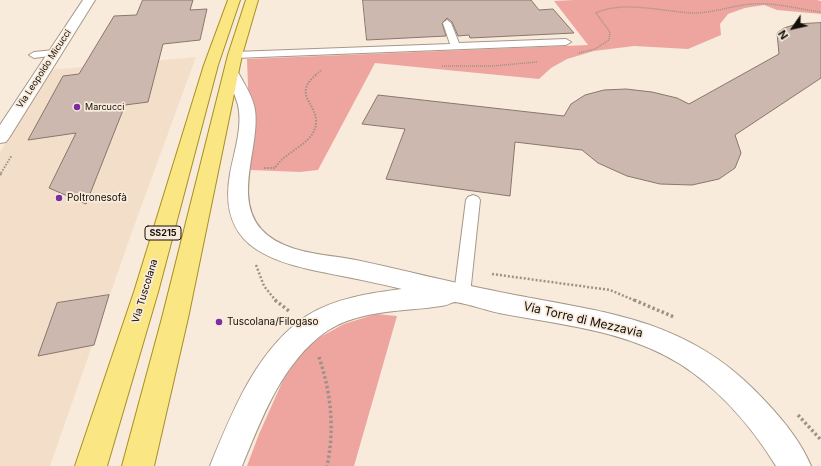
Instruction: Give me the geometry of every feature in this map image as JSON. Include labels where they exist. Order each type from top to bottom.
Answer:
[{"type":"main road","name":"Via Tuscolana","points":[[91,466],[146,292],[211,65],[234,0]]},
{"type":"main road","name":"SS215","points":[[138,466],[175,318],[234,65],[252,0]]},
{"type":"street","name":"Via Leopoldo Micucci","points":[[0,138],[89,0]]},
{"type":"street","name":"Via Torre di Mezzavia","points":[[234,65],[247,115],[246,134],[237,186],[238,202],[244,222],[254,236],[267,246],[284,254],[646,334],[696,360],[715,374],[750,406],[786,450],[795,466]]},
{"type":"street","name":"Via Torre di Mezzavia","points":[[226,466],[271,372],[294,341],[305,332],[327,318],[355,308],[405,300],[462,294]]},
{"type":"lane","points":[[447,23],[456,47]]},
{"type":"lane","points":[[234,65],[456,47],[566,42]]},
{"type":"lane","points":[[34,55],[54,53]]},
{"type":"lane","points":[[462,294],[473,200]]},
{"type":"path","points":[[260,168],[275,168]]},
{"type":"path","points":[[254,236],[253,255],[258,275],[269,295],[298,318],[319,358],[326,382],[330,410],[332,439],[327,466]]},
{"type":"shaded area","points":[[817,0],[821,1],[821,14],[777,10],[764,5],[745,8],[728,14],[720,24],[721,35],[688,49],[634,46],[594,51],[567,59],[551,68],[539,79],[375,63],[318,170],[300,172],[251,170],[247,59],[588,45],[554,1]]},
{"type":"shaded area","points":[[196,57],[133,229],[50,466],[0,466],[0,152],[49,70]]},
{"type":"shaded area","points":[[376,314],[397,316],[354,466],[247,466],[259,434],[284,378],[297,355],[322,336],[344,324]]},
{"type":"building","points":[[143,0],[193,0],[190,10],[207,9],[200,40],[163,44],[148,102],[125,105],[86,204],[49,188],[76,133],[28,140],[63,76],[79,74],[114,16],[136,15]]},
{"type":"building","points":[[363,0],[531,0],[539,10],[553,9],[574,33],[470,38],[469,35],[458,36],[452,22],[447,18],[442,23],[446,36],[367,40]]},
{"type":"building","points":[[821,23],[821,78],[735,135],[741,153],[735,168],[719,179],[692,185],[660,184],[627,176],[598,163],[582,150],[515,142],[510,196],[386,179],[405,129],[362,124],[378,95],[564,116],[571,104],[585,95],[604,90],[626,89],[652,92],[677,98],[689,104],[779,54],[777,33],[784,28],[797,24]]},
{"type":"building","points":[[109,295],[94,345],[38,356],[57,303]]},
{"type":"place","name":"Marcucci","points":[[77,107]]},
{"type":"place","name":"Poltronesofà","points":[[59,198]]},
{"type":"place","name":"Tuscolana/Filogaso","points":[[219,322]]}]
